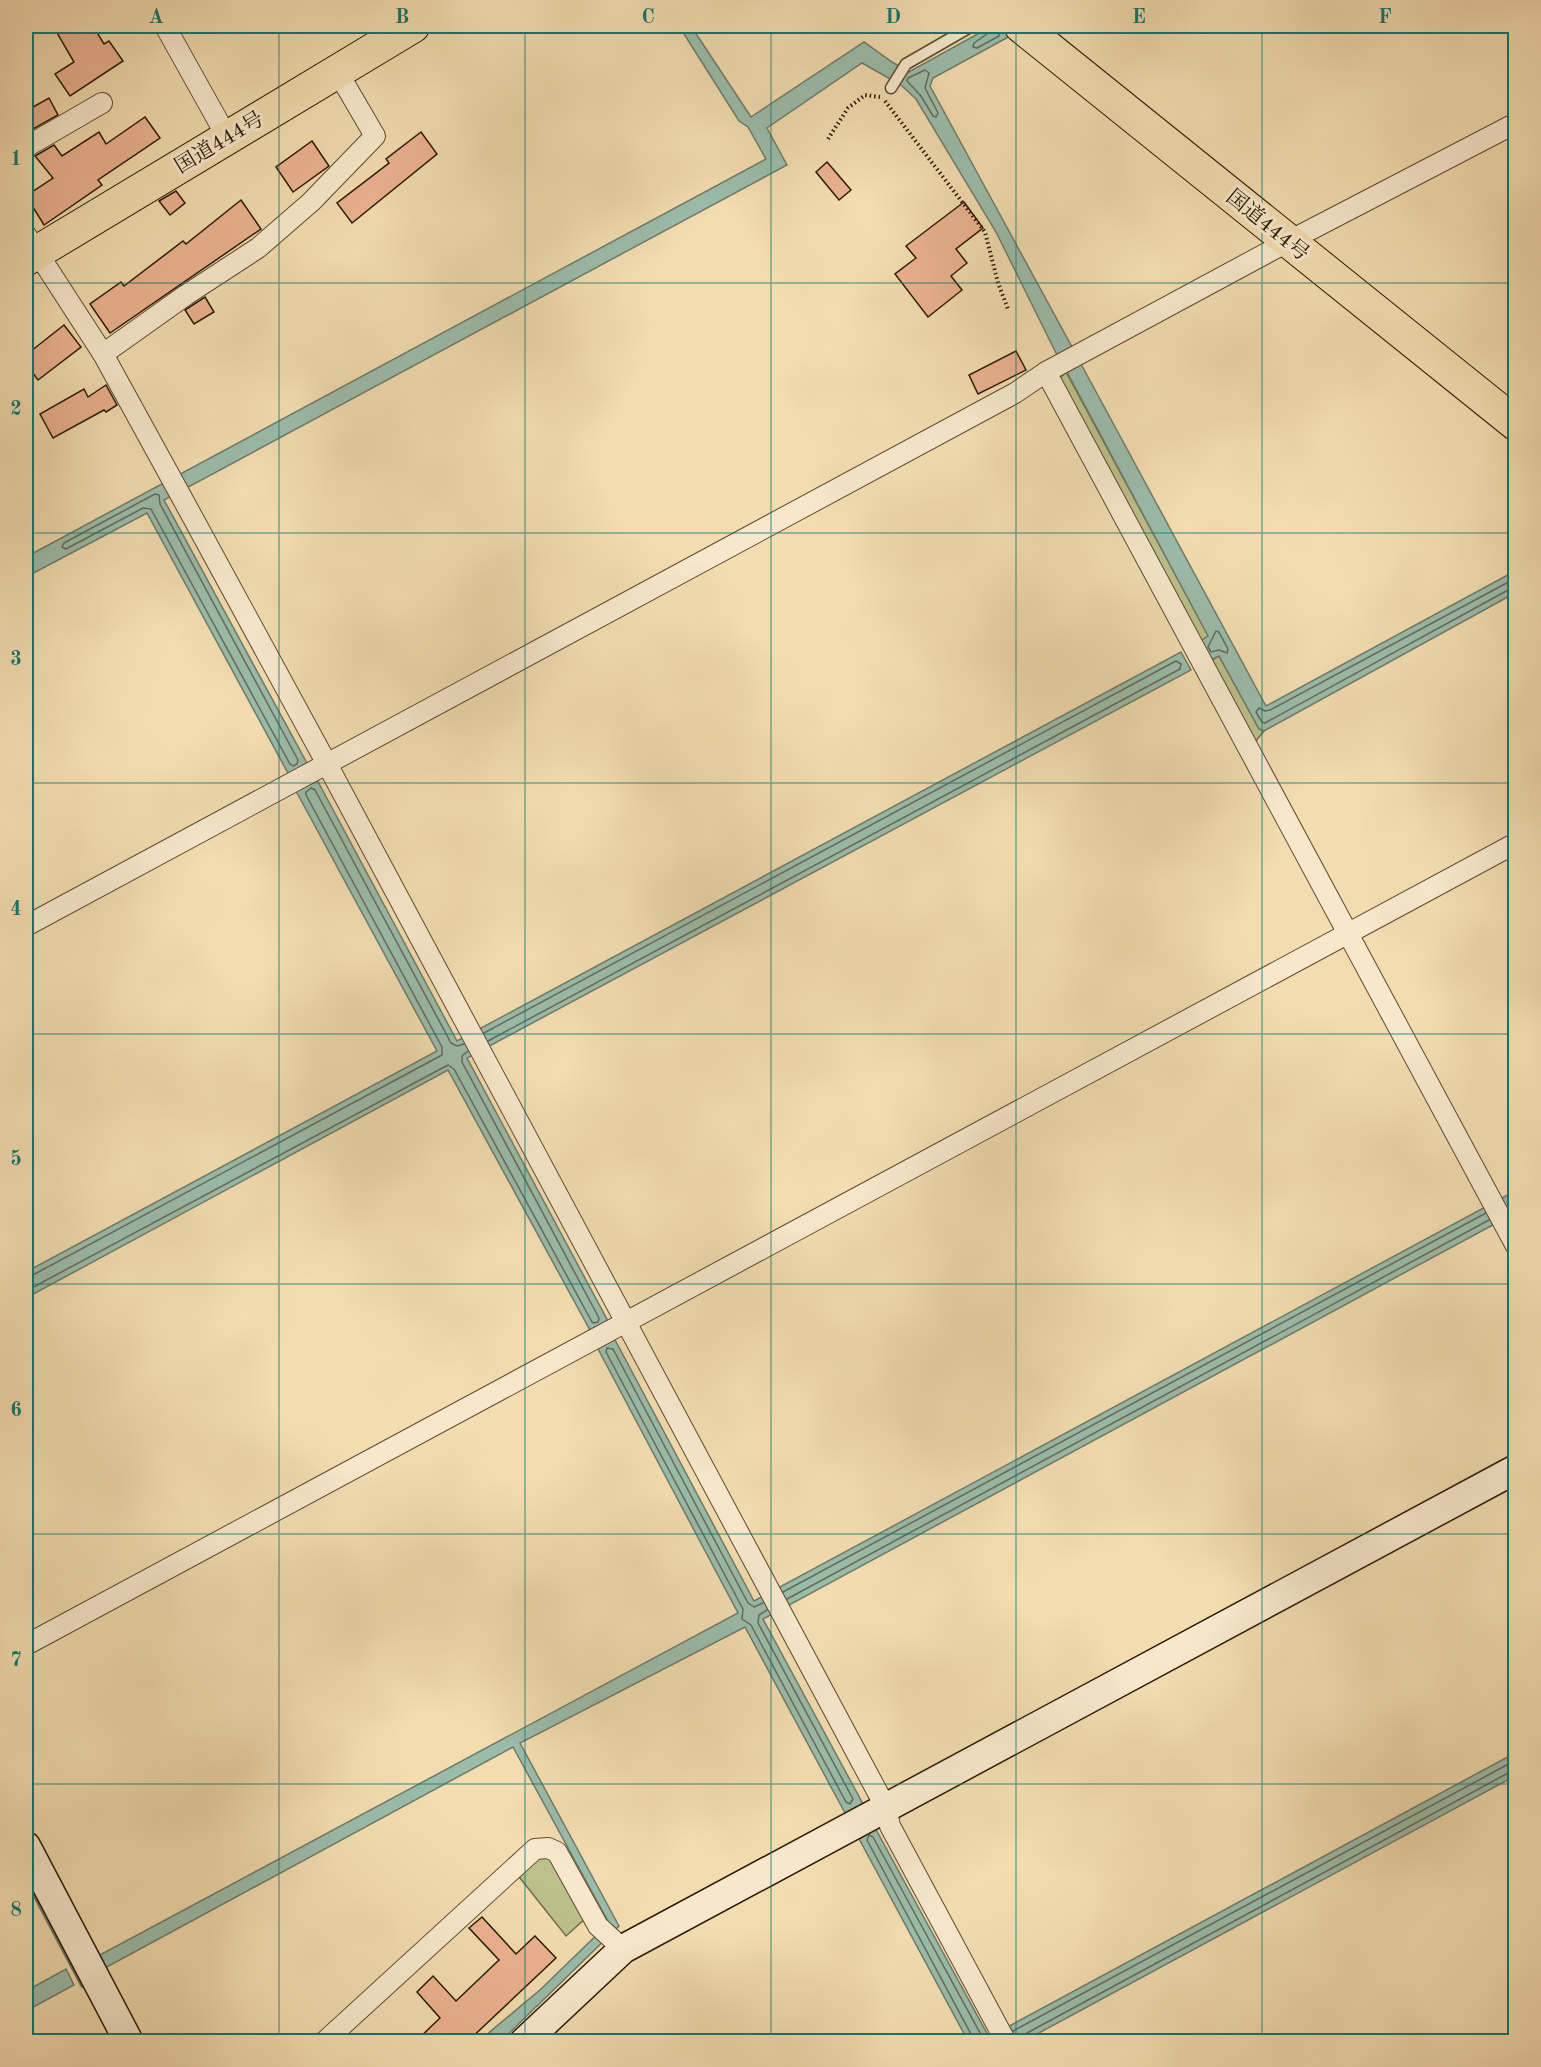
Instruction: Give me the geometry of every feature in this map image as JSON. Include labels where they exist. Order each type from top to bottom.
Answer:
[{"type":"highway","name":"国道444号","points":[[29,249],[227,137],[412,26]]},
{"type":"highway","name":"国道444号","points":[[1021,26],[1515,424]]},
{"type":"street","points":[[165,26],[227,137]]},
{"type":"street","points":[[104,354],[186,295],[258,248],[311,202],[375,136],[337,71]]},
{"type":"street","points":[[26,147],[102,103]]},
{"type":"street","points":[[26,926],[1015,393],[1046,372],[1515,123]]},
{"type":"street","points":[[29,249],[104,354],[181,495],[782,1613],[886,1808],[890,1826],[1002,2034]]},
{"type":"street","points":[[1046,372],[1515,1246]]},
{"type":"street","points":[[26,1645],[1515,843]]},
{"type":"street","points":[[524,2042],[611,1938],[886,1808],[1515,1469]]},
{"type":"street","points":[[26,1846],[129,2042]]},
{"type":"street","points":[[324,2042],[535,1849],[548,1848],[557,1852],[611,1938]]},
{"type":"lane","points":[[891,88],[906,64],[972,26]]},
{"type":"path","points":[[881,97],[891,88]]},
{"type":"path","points":[[828,139],[848,108],[865,95],[881,97],[985,232],[998,283],[1008,309]]},
{"type":"green space","points":[[1066,372],[1209,637],[1199,642],[1059,379]]},
{"type":"green space","points":[[1219,656],[1259,729],[1264,731],[1255,742],[1209,661]]},
{"type":"green space","points":[[535,1854],[552,1855],[587,1917],[566,1936],[516,1873]]},
{"type":"water","points":[[679,26],[691,26],[751,117],[864,42],[909,72],[992,26],[1001,26],[1012,35],[933,78],[930,86],[1072,347],[1057,355],[996,232],[916,99],[901,85],[862,63],[767,128],[787,165],[164,500],[308,765],[289,775],[147,513],[26,577],[26,557],[766,159],[748,127],[739,121]]},
{"type":"water","points":[[1081,364],[1266,706],[1515,571],[1515,593],[1264,731],[1259,729],[1219,656],[1209,661],[1199,642],[1208,636],[1067,372]]},
{"type":"water","points":[[1181,652],[1191,670],[467,1058],[609,1323],[591,1332],[448,1070],[26,1298],[26,1272],[437,1051],[296,791],[316,778],[457,1041]]},
{"type":"water","points":[[1515,1191],[1515,1213],[763,1619],[863,1804],[845,1813],[745,1627],[520,1743],[619,1926],[501,2041],[479,2041],[541,1989],[609,1923],[513,1747],[105,1968],[98,1956],[738,1613],[597,1347],[614,1338],[754,1601]]},
{"type":"water","points":[[1515,1753],[1515,1776],[1024,2041],[968,2041],[857,1835],[874,1826],[989,2037]]},
{"type":"water","points":[[66,1969],[74,1985],[26,2011],[26,1991]]},
{"type":"building","points":[[53,26],[93,26],[104,44],[109,41],[123,61],[70,96],[55,74],[74,62]]},
{"type":"building","points":[[49,98],[58,115],[26,133],[26,111]]},
{"type":"building","points":[[145,117],[160,138],[98,180],[102,185],[44,225],[26,196],[53,178],[35,156],[54,145],[62,156],[99,132],[106,144]]},
{"type":"building","points":[[421,132],[437,154],[352,223],[337,203],[389,163],[386,159]]},
{"type":"building","points":[[312,141],[329,166],[293,192],[276,167]]},
{"type":"building","points":[[827,162],[851,190],[839,200],[816,172]]},
{"type":"building","points":[[176,191],[185,203],[170,215],[159,201]]},
{"type":"building","points":[[241,200],[261,229],[110,333],[90,304],[121,282],[124,286],[183,241],[186,244]]},
{"type":"building","points":[[964,202],[983,228],[956,249],[967,263],[951,276],[962,290],[928,317],[895,274],[916,258],[906,246]]},
{"type":"building","points":[[205,297],[214,312],[194,324],[185,310]]},
{"type":"building","points":[[64,325],[81,347],[38,380],[26,364],[26,355]]},
{"type":"building","points":[[1016,351],[1026,370],[978,394],[969,375]]},
{"type":"building","points":[[106,385],[117,405],[53,438],[40,414],[84,389],[88,397]]},
{"type":"building","points":[[482,1917],[516,1954],[535,1936],[556,1958],[467,2042],[415,2042],[440,2018],[417,1992],[433,1976],[456,2001],[499,1960],[469,1928]]},
{"type":"waterway","points":[[26,1877],[83,1985]]}]
